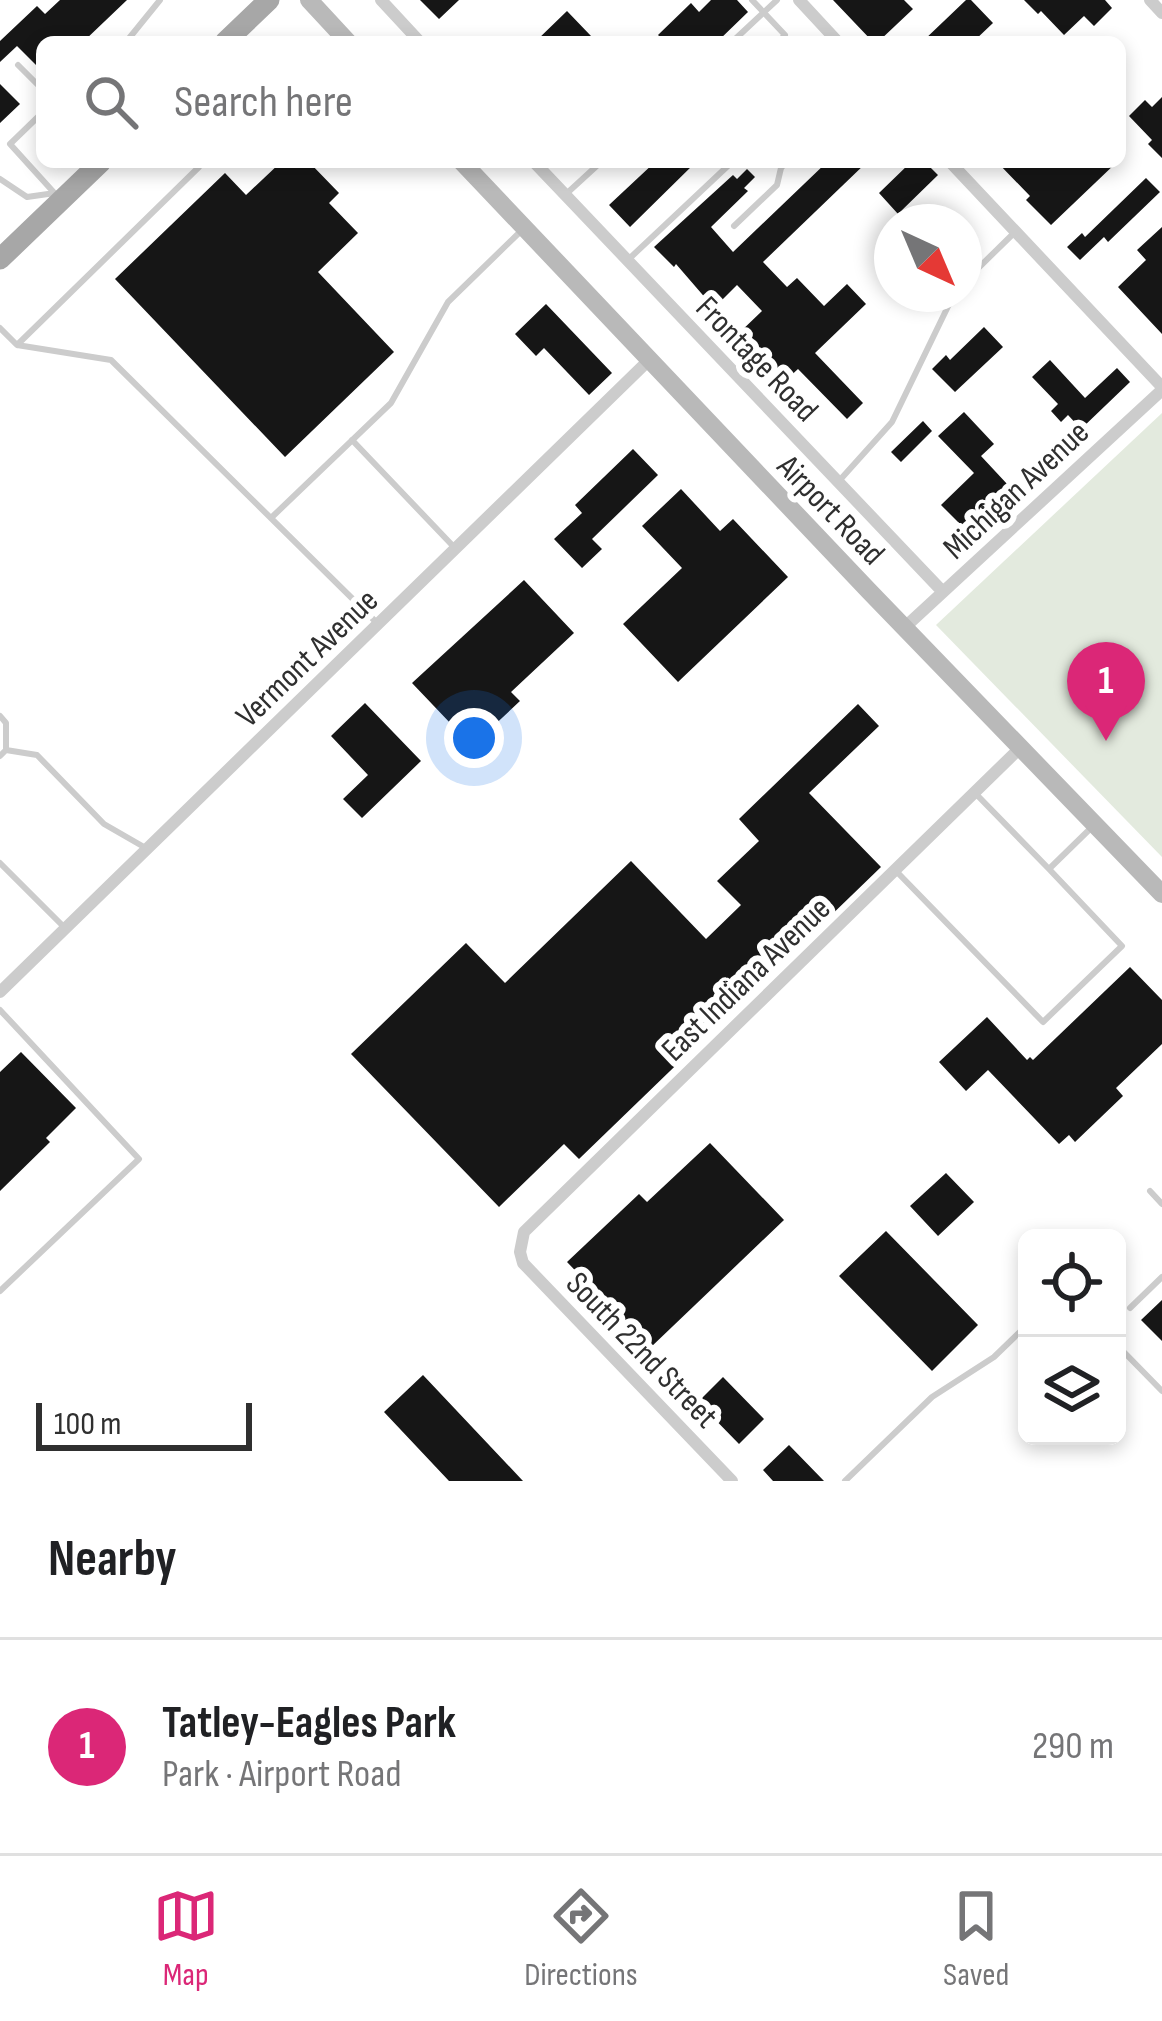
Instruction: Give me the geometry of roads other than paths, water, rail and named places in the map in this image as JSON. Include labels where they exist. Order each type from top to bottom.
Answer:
[{"type":"main road","points":[[231,36],[269,0]]},
{"type":"main road","points":[[309,0],[342,36]]},
{"type":"main road","points":[[0,259],[58,196],[93,168]]},
{"type":"main road","name":"Airport Road","points":[[468,168],[1162,894]]},
{"type":"street","points":[[381,0],[415,36]]},
{"type":"street","points":[[799,0],[832,36]]},
{"type":"street","points":[[1150,0],[1162,13]]},
{"type":"street","name":"Frontage Road","points":[[540,168],[943,592]]},
{"type":"street","points":[[956,168],[1162,388]]},
{"type":"street","name":"Vermont Avenue","points":[[0,992],[650,360]]},
{"type":"street","name":"Michigan Avenue","points":[[904,628],[1162,388]]},
{"type":"street","name":"East Indiana Avenue","points":[[520,1252],[520,1242],[531,1224],[1020,748]]},
{"type":"street","name":"South 22nd Street","points":[[520,1252],[523,1263],[732,1481]]},
{"type":"lane","points":[[131,36],[160,0]]},
{"type":"lane","points":[[752,0],[784,36]]},
{"type":"lane","points":[[738,36],[777,0]]},
{"type":"lane","points":[[18,65],[36,83]]},
{"type":"lane","points":[[36,119],[10,144],[58,196]]},
{"type":"lane","points":[[16,345],[198,168]]},
{"type":"lane","points":[[565,195],[594,168]]},
{"type":"lane","points":[[628,260],[726,168]]},
{"type":"lane","points":[[734,226],[777,185],[781,168]]},
{"type":"lane","points":[[0,179],[27,197],[58,196]]},
{"type":"lane","points":[[271,518],[392,403],[448,302],[524,227]]},
{"type":"lane","points":[[982,264],[1015,231]]},
{"type":"lane","points":[[839,481],[892,422],[945,312]]},
{"type":"lane","points":[[0,328],[16,345],[112,360],[378,625]]},
{"type":"lane","points":[[352,440],[456,548]]},
{"type":"lane","points":[[0,716],[6,723],[3,753],[37,754],[104,824],[146,849]]},
{"type":"lane","points":[[895,870],[1042,1022],[1121,946],[975,792]]},
{"type":"lane","points":[[1049,869],[1095,825]]},
{"type":"lane","points":[[0,863],[66,928]]},
{"type":"lane","points":[[0,1010],[139,1159],[0,1291]]},
{"type":"lane","points":[[1150,1191],[1162,1204]]},
{"type":"lane","points":[[1130,1308],[1162,1277]]},
{"type":"lane","points":[[845,1481],[932,1397],[994,1357],[1018,1334]]},
{"type":"lane","points":[[1126,1354],[1162,1391]]},
{"type":"place","name":"Tatley-Eagles Park","points":[[1106,741]]}]
